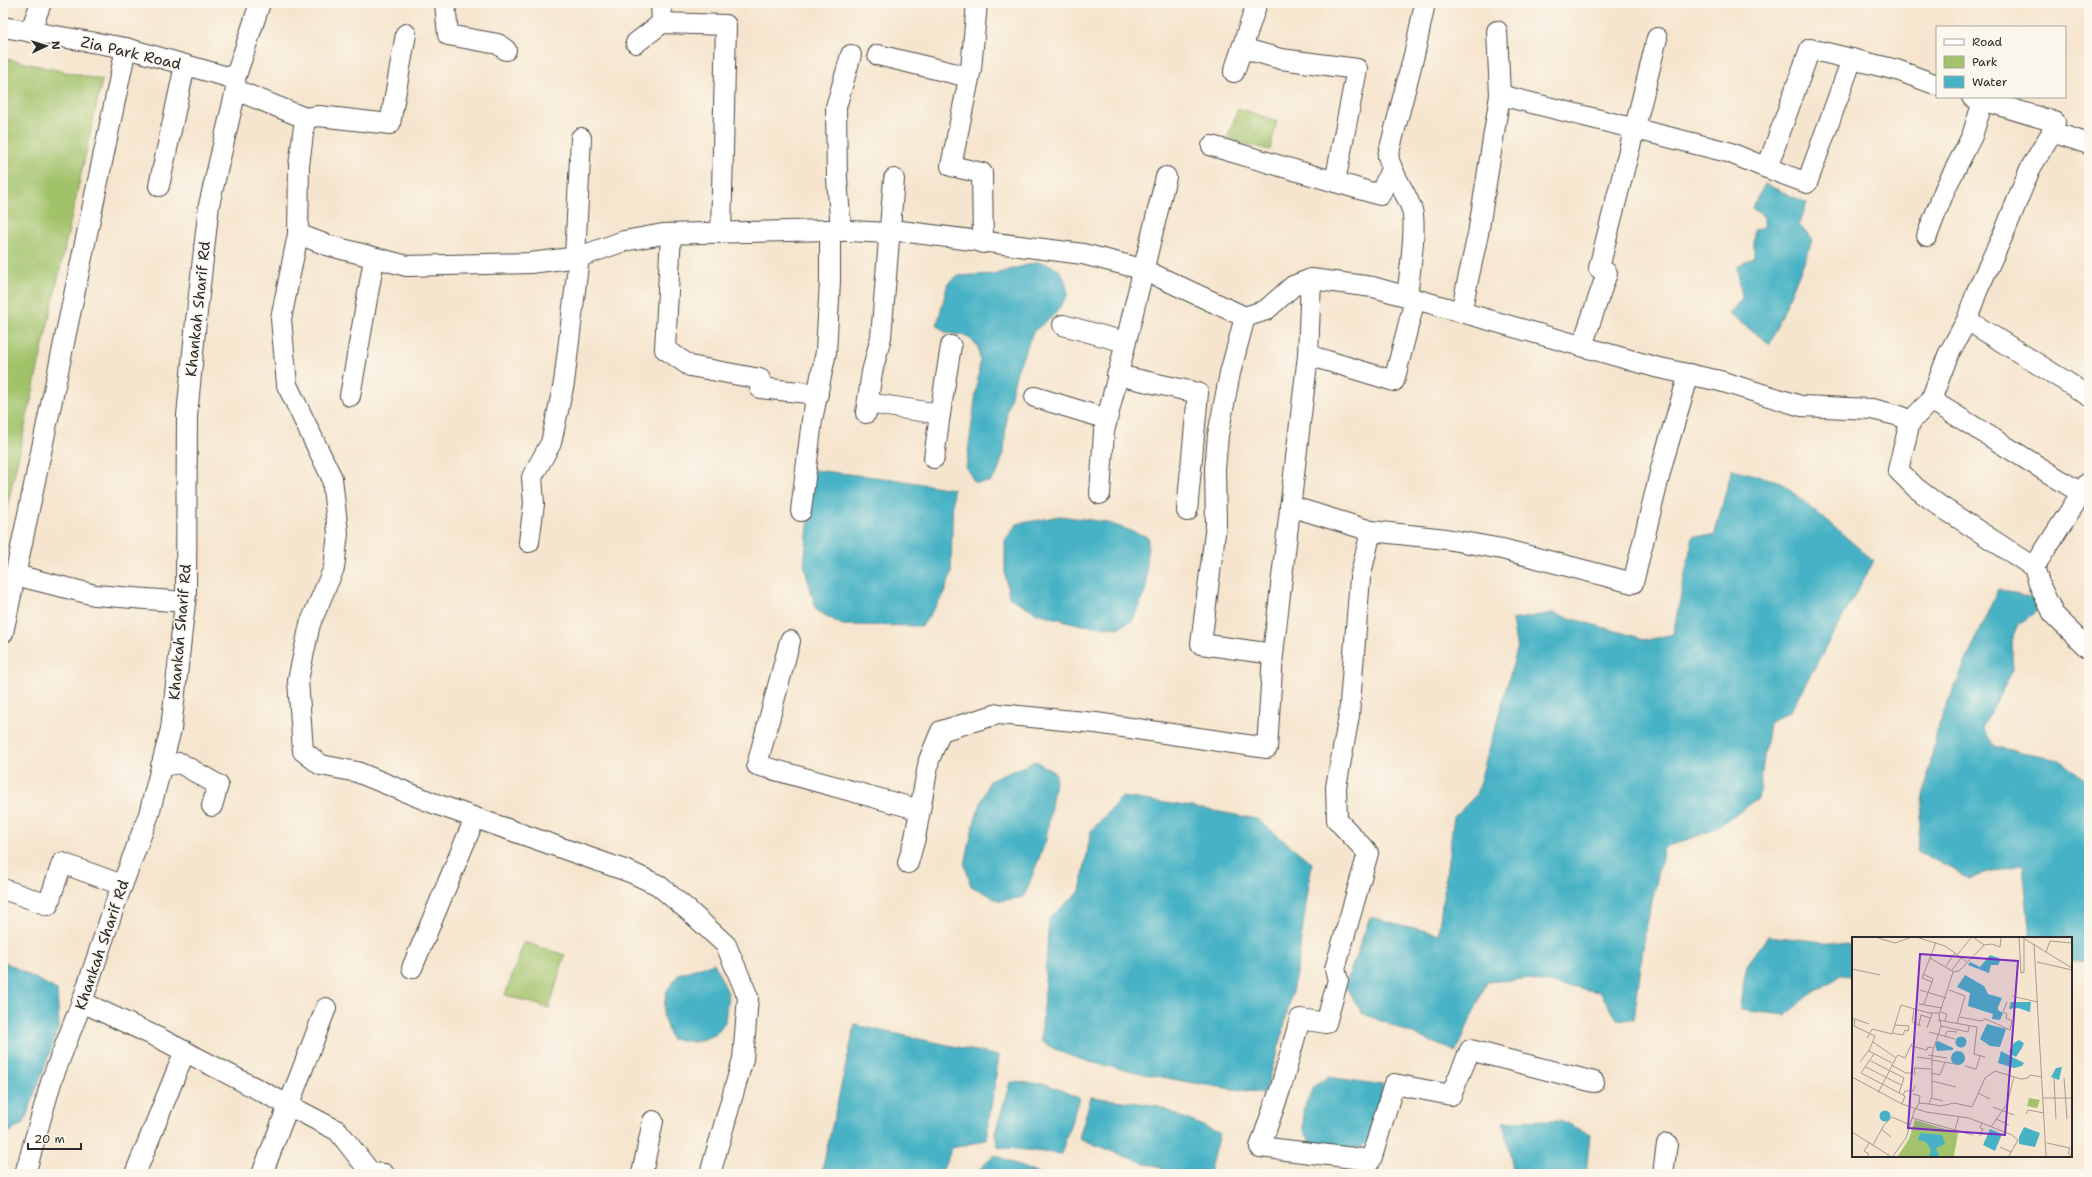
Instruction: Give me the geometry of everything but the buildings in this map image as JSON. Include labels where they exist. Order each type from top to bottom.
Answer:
[{"type":"street","points":[[30,32],[41,3]]},
{"type":"street","name":"Khankah Sharif Rd","points":[[25,1174],[52,1079],[82,1002],[122,885],[149,814],[170,729],[185,602],[187,416],[209,205],[235,84],[260,3]]},
{"type":"street","points":[[445,3],[448,35],[498,44],[506,50]]},
{"type":"street","points":[[661,3],[662,23]]},
{"type":"street","points":[[977,3],[969,77],[951,166],[982,173],[983,243]]},
{"type":"street","points":[[1234,72],[1257,3]]},
{"type":"street","points":[[1308,355],[1394,381],[1411,298],[1413,217],[1412,210],[1391,169],[1388,156],[1389,144],[1415,51],[1425,3]]},
{"type":"street","points":[[636,43],[662,23],[726,26],[721,233]]},
{"type":"street","name":"Zia Park Road","points":[[3,27],[126,48],[185,65],[235,84],[305,118]]},
{"type":"street","points":[[1461,312],[1478,234],[1500,95],[1497,31]]},
{"type":"street","points":[[406,34],[390,124],[319,116],[305,118],[300,166],[298,234],[281,319],[287,386],[332,478],[338,533],[334,568],[310,624],[298,680],[304,752],[320,765],[356,772],[475,818],[630,872],[658,885],[690,911],[726,945],[748,997],[743,1060],[710,1174]]},
{"type":"street","points":[[1582,346],[1607,273],[1599,268],[1615,201],[1636,128],[1657,38]]},
{"type":"street","points":[[3,632],[126,48]]},
{"type":"street","points":[[1242,48],[1281,59],[1357,69],[1335,182]]},
{"type":"street","points":[[1767,168],[1810,49],[1897,70],[1936,84]]},
{"type":"street","points":[[800,511],[812,420],[826,352],[830,281],[836,230],[836,107],[851,55]]},
{"type":"street","points":[[878,55],[969,77]]},
{"type":"street","points":[[1500,95],[1728,152],[1807,183],[1852,59]]},
{"type":"street","points":[[159,186],[185,65]]},
{"type":"street","points":[[1927,236],[1945,189],[1972,136],[1978,99],[2054,122],[2052,132],[2030,169],[2004,233],[1977,291],[1968,320],[1948,355],[1931,400],[1910,422],[1898,470],[1916,488],[1940,506],[2034,567],[2040,586],[2054,615],[2089,649]]},
{"type":"street","points":[[2052,132],[2089,144]]},
{"type":"street","points":[[529,542],[534,504],[532,477],[552,443],[564,383],[577,257],[581,138]]},
{"type":"street","points":[[1212,146],[1380,195],[1391,169]]},
{"type":"street","points":[[1100,494],[1104,432],[1142,269],[1166,176]]},
{"type":"street","points":[[894,179],[889,233],[888,268],[881,338],[872,372],[867,408],[940,414]]},
{"type":"street","points":[[298,234],[327,245],[374,259],[406,266],[530,264],[577,257],[624,241],[671,234],[836,230],[889,233],[900,231],[983,243],[1083,254],[1142,269],[1245,317],[1266,310],[1292,286],[1311,279],[1373,288],[1582,346],[1720,381],[1801,406],[1872,409],[1900,416],[1910,422]]},
{"type":"street","points":[[671,234],[665,349],[690,366],[760,379],[760,388],[818,394]]},
{"type":"street","points":[[350,396],[374,259]]},
{"type":"street","points":[[908,863],[929,760],[941,731],[998,714],[1096,723],[1267,748],[1273,654],[1308,355],[1311,279]]},
{"type":"street","points":[[1245,317],[1230,373],[1218,435],[1215,469],[1216,525],[1201,644],[1273,654]]},
{"type":"street","points":[[1968,320],[2089,396]]},
{"type":"street","points":[[1063,325],[1125,342]]},
{"type":"street","points":[[934,458],[951,346]]},
{"type":"street","points":[[1290,506],[1371,531],[1446,539],[1502,549],[1633,582],[1663,461],[1689,374]]},
{"type":"street","points":[[1118,375],[1198,393],[1187,511]]},
{"type":"street","points":[[1035,397],[1107,419]]},
{"type":"street","points":[[1931,400],[2085,488],[2034,567]]},
{"type":"street","points":[[1371,531],[1360,578],[1349,716],[1336,787],[1337,820],[1368,853],[1335,969],[1338,980],[1326,1023],[1300,1020],[1281,1087],[1260,1147],[1371,1160],[1394,1084],[1452,1095],[1470,1050],[1594,1082]]},
{"type":"street","points":[[15,575],[95,595],[185,602]]},
{"type":"street","points":[[790,641],[757,765],[920,810]]},
{"type":"street","points":[[161,766],[180,763],[218,785],[212,806]]},
{"type":"street","points":[[412,968],[475,818]]},
{"type":"street","points":[[3,889],[48,905],[62,863],[122,885]]},
{"type":"street","points":[[82,1002],[185,1052],[338,1130],[371,1172],[384,1174]]},
{"type":"street","points":[[262,1174],[326,1008]]},
{"type":"street","points":[[135,1174],[185,1052]]},
{"type":"street","points":[[642,1174],[653,1120]]},
{"type":"street","points":[[1663,1174],[1667,1144]]},
{"type":"green space","points":[[3,58],[102,80],[3,526]]},
{"type":"green space","points":[[1238,108],[1277,121],[1270,150],[1227,139]]},
{"type":"green space","points":[[524,942],[565,955],[549,1008],[505,995]]},
{"type":"water","points":[[1765,184],[1807,203],[1799,225],[1813,240],[1770,344],[1729,314],[1742,298],[1737,267],[1754,257],[1754,230],[1764,228],[1764,217],[1752,208]]},
{"type":"water","points":[[1038,262],[1057,268],[1060,271],[1065,280],[1068,294],[1056,313],[1033,332],[1017,371],[1007,411],[1004,452],[997,474],[990,482],[975,483],[966,468],[980,361],[978,346],[967,336],[946,333],[937,325],[948,283],[957,276],[995,274]]},
{"type":"water","points":[[1732,469],[1781,482],[1874,561],[1790,711],[1769,723],[1758,799],[1710,831],[1664,848],[1645,933],[1634,1020],[1617,1019],[1600,992],[1524,979],[1487,982],[1456,1052],[1362,1013],[1345,986],[1370,917],[1438,934],[1454,817],[1476,795],[1517,650],[1512,620],[1552,613],[1648,640],[1673,634],[1693,536],[1714,536]]},
{"type":"water","points":[[814,470],[892,479],[953,489],[951,574],[943,596],[922,626],[842,625],[816,610],[804,564]]},
{"type":"water","points":[[1060,516],[1106,522],[1148,537],[1146,589],[1133,620],[1118,628],[1081,625],[1037,613],[1009,597],[1005,572],[1005,540],[1017,524]]},
{"type":"water","points":[[1998,589],[2032,599],[2037,612],[2018,624],[2011,641],[2013,670],[1982,728],[1995,746],[2021,753],[2060,760],[2089,782],[2089,960],[2072,961],[2072,937],[2030,937],[2023,864],[1969,878],[1917,851],[1923,801],[1938,725]]},
{"type":"water","points":[[1036,761],[1056,774],[1046,840],[1024,897],[1000,901],[971,886],[965,865],[973,826],[989,781]]},
{"type":"water","points":[[1122,797],[1193,807],[1257,819],[1312,863],[1297,969],[1282,1036],[1265,1093],[1217,1087],[1086,1061],[1051,1048],[1041,1041],[1049,919],[1080,891],[1091,831]]},
{"type":"water","points":[[1768,936],[1852,945],[1852,977],[1841,976],[1810,994],[1785,1015],[1739,1010],[1747,965]]},
{"type":"water","points":[[3,961],[57,990],[59,1027],[24,1123],[3,1136]]},
{"type":"water","points":[[714,963],[728,993],[725,1022],[715,1035],[695,1042],[671,1039],[663,1016],[666,992],[679,974]]},
{"type":"water","points":[[855,1025],[999,1056],[986,1140],[952,1148],[941,1174],[821,1174]]},
{"type":"water","points":[[1329,1077],[1383,1085],[1373,1136],[1361,1148],[1313,1147],[1304,1130],[1303,1109],[1315,1084]]},
{"type":"water","points":[[1010,1082],[1046,1084],[1079,1098],[1061,1154],[998,1147],[996,1130]]},
{"type":"water","points":[[1091,1097],[1154,1105],[1219,1133],[1209,1174],[1178,1174],[1118,1154],[1079,1138]]},
{"type":"water","points":[[1560,1120],[1590,1134],[1586,1174],[1514,1174],[1503,1121]]},
{"type":"water","points":[[995,1155],[1038,1174],[974,1174]]}]
